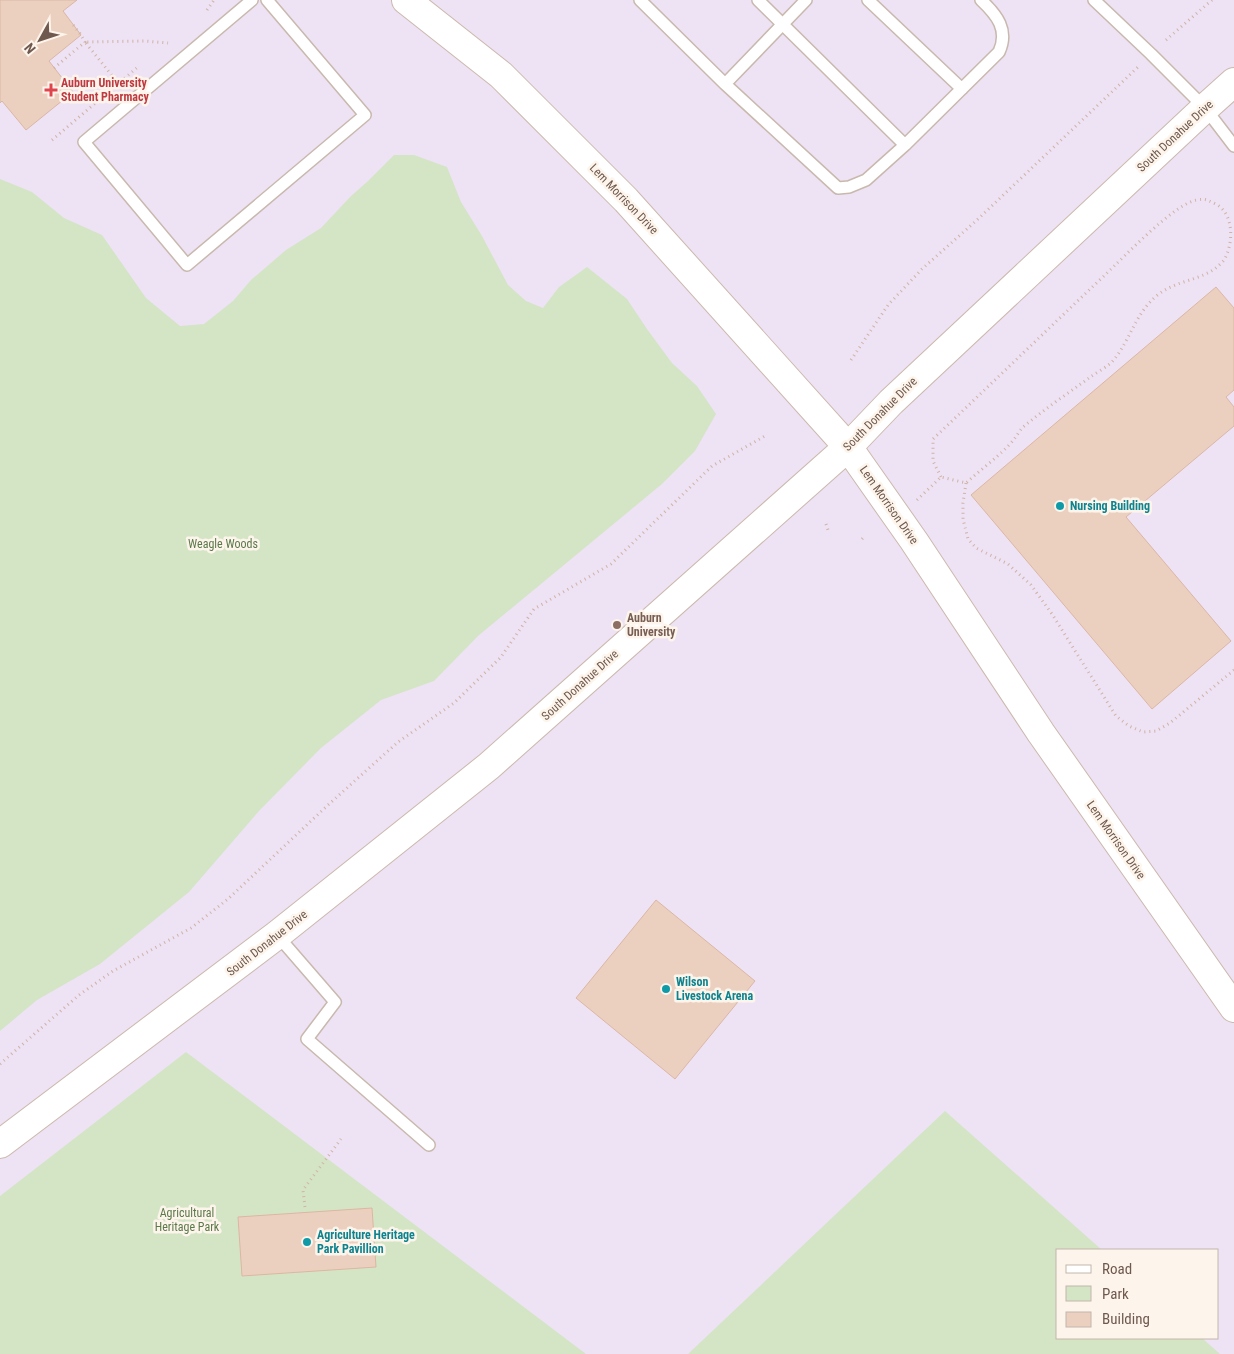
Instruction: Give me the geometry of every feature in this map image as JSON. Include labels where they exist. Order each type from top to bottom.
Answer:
[{"type":"street","name":"Lem Morrison Drive","points":[[406,0],[501,75],[626,200],[848,447],[896,515],[1041,733],[1232,1001]]},
{"type":"street","name":"South Donahue Drive","points":[[0,1144],[277,935],[489,766],[848,447],[891,402],[1234,82]]},
{"type":"lane","points":[[252,0],[84,142],[187,265],[364,115],[267,0]]},
{"type":"lane","points":[[640,0],[725,84],[838,188],[849,187],[866,180],[905,145],[999,52],[1003,42],[1003,31],[992,11],[981,0]]},
{"type":"lane","points":[[758,0],[905,145]]},
{"type":"lane","points":[[725,84],[806,0]]},
{"type":"lane","points":[[868,0],[962,89]]},
{"type":"lane","points":[[1094,0],[1205,108],[1234,146]]},
{"type":"lane","points":[[277,935],[335,1002],[307,1039],[429,1145]]},
{"type":"path","points":[[851,360],[888,305],[922,269],[977,220],[1151,54],[1212,0]]},
{"type":"path","points":[[72,22],[82,35],[84,42],[118,83]]},
{"type":"path","points":[[54,68],[84,42],[145,41],[169,43]]},
{"type":"path","points":[[966,483],[941,477],[933,461],[933,439],[1123,258],[1173,213],[1190,201],[1201,199],[1207,199],[1220,207],[1230,218],[1232,246],[1213,272],[1201,278],[1185,280],[1158,294],[1144,308],[1124,347],[1110,363],[1021,429],[1010,444],[966,483],[962,504],[968,538],[976,548],[1008,564],[1031,585],[1052,614],[1116,716],[1130,726],[1143,732],[1156,731],[1170,723],[1234,670]]},
{"type":"path","points":[[0,1064],[78,995],[113,971],[192,928],[228,899],[398,742],[454,703],[501,657],[523,628],[534,609],[611,564],[712,466],[765,436]]},
{"type":"path","points":[[914,504],[941,477]]},
{"type":"path","points":[[826,524],[828,530]]},
{"type":"path","points":[[305,1207],[303,1190],[341,1139]]},
{"type":"shaded area","name":"Auburn University","points":[[0,0],[1234,0],[1234,1354],[0,1354]]},
{"type":"green space","name":"Weagle Woods","points":[[394,155],[414,155],[447,167],[461,202],[482,236],[508,285],[526,301],[543,308],[559,287],[587,267],[627,299],[672,363],[697,386],[716,414],[695,451],[662,484],[478,636],[434,681],[381,700],[321,748],[259,811],[189,892],[100,964],[37,1000],[0,1031],[0,179],[32,192],[64,218],[102,235],[146,298],[180,326],[204,324],[233,301],[251,280],[286,250],[321,228]]},
{"type":"green space","name":"Agricultural Heritage Park","points":[[186,1052],[586,1354],[0,1354],[0,1196]]},
{"type":"green space","points":[[945,1111],[1101,1249],[1056,1249],[1056,1339],[1203,1339],[1220,1354],[688,1354]]},
{"type":"building","points":[[0,0],[77,0],[63,11],[81,35],[49,61],[73,92],[26,130],[2,101],[0,103]]},
{"type":"building","name":"Nursing Building","points":[[1216,287],[1234,308],[1234,390],[1226,397],[1234,407],[1234,426],[1126,517],[1231,641],[1152,709],[971,495]]},
{"type":"building","name":"Wilson Livestock Arena","points":[[656,900],[755,981],[675,1079],[576,998]]},
{"type":"building","name":"Agriculture Heritage Park Pavillion","points":[[372,1208],[376,1267],[242,1276],[238,1217]]},
{"type":"place","name":"Auburn University Student Pharmacy","points":[[51,90]]},
{"type":"place","name":"Nursing Building","points":[[1060,506]]},
{"type":"place","name":"Auburn University","points":[[617,625]]},
{"type":"place","name":"Wilson Livestock Arena","points":[[666,989]]},
{"type":"place","name":"Agriculture Heritage Park Pavillion","points":[[307,1242]]}]
